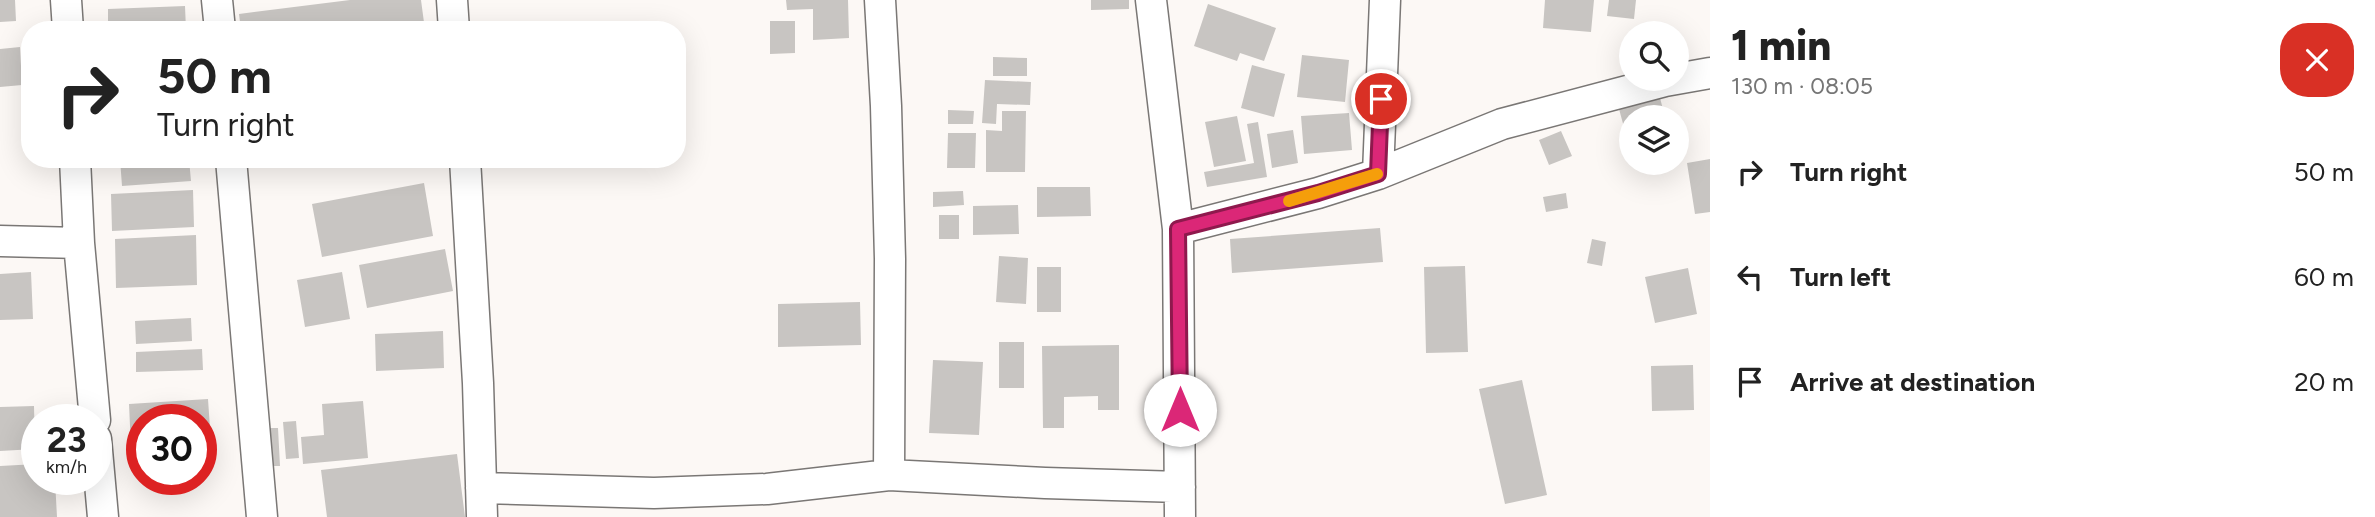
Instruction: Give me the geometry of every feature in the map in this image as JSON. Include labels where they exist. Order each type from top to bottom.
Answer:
[{"type":"street","points":[[66,0],[67,21]]},
{"type":"street","points":[[217,0],[219,21]]},
{"type":"street","points":[[452,0],[453,21]]},
{"type":"street","points":[[880,0],[890,258],[889,475]]},
{"type":"street","points":[[1151,0],[1178,229],[1180,517]]},
{"type":"street","points":[[1378,174],[1385,0]]},
{"type":"street","points":[[1178,229],[1318,193],[1378,174],[1502,124],[1665,81],[1710,73]]},
{"type":"street","points":[[75,168],[79,243],[94,404]]},
{"type":"street","points":[[233,168],[262,517]]},
{"type":"street","points":[[466,168],[482,502],[767,489],[889,475],[1180,487]]},
{"type":"street","points":[[0,241],[79,243]]},
{"type":"street","points":[[101,495],[103,517]]},
{"type":"building","points":[[0,0],[15,0],[16,21],[0,22]]},
{"type":"building","points":[[350,0],[421,0],[424,21],[240,21],[239,14]]},
{"type":"building","points":[[786,0],[848,0],[849,38],[813,40],[813,9],[787,10]]},
{"type":"building","points":[[1091,0],[1129,0],[1129,9],[1091,10]]},
{"type":"building","points":[[1545,0],[1594,0],[1591,32],[1543,28]]},
{"type":"building","points":[[1609,0],[1636,0],[1634,19],[1607,16]]},
{"type":"building","points":[[1208,4],[1276,28],[1264,61],[1240,53],[1237,61],[1194,46]]},
{"type":"building","points":[[185,6],[186,21],[108,21],[108,9]]},
{"type":"building","points":[[770,21],[795,21],[795,53],[770,54]]},
{"type":"building","points":[[20,47],[21,85],[0,87],[0,49]]},
{"type":"building","points":[[1302,55],[1349,60],[1345,102],[1297,97]]},
{"type":"building","points":[[993,57],[1027,58],[1027,76],[993,76]]},
{"type":"building","points":[[1252,65],[1285,74],[1274,117],[1241,108]]},
{"type":"building","points":[[985,80],[1031,82],[1030,105],[997,104],[996,124],[982,123]]},
{"type":"building","points":[[1660,98],[1662,105],[1634,105]]},
{"type":"building","points":[[948,110],[974,111],[973,124],[948,124]]},
{"type":"building","points":[[1002,111],[1026,111],[1025,172],[986,172],[986,130],[1002,131]]},
{"type":"building","points":[[1349,113],[1352,150],[1304,154],[1301,116]]},
{"type":"building","points":[[1237,116],[1246,161],[1214,167],[1205,122]]},
{"type":"building","points":[[1258,122],[1267,177],[1207,187],[1204,172],[1254,163],[1247,124]]},
{"type":"building","points":[[1293,130],[1298,163],[1272,168],[1267,134]]},
{"type":"building","points":[[1561,131],[1572,156],[1549,165],[1539,140]]},
{"type":"building","points":[[948,133],[976,133],[975,168],[947,168]]},
{"type":"building","points":[[1710,159],[1710,212],[1695,214],[1689,163]]},
{"type":"building","points":[[121,168],[190,168],[191,181],[122,186]]},
{"type":"building","points":[[424,183],[433,236],[322,257],[312,204]]},
{"type":"building","points":[[1037,187],[1090,187],[1091,216],[1037,217]]},
{"type":"building","points":[[193,190],[194,227],[112,231],[111,194]]},
{"type":"building","points":[[963,191],[964,205],[933,207],[933,192]]},
{"type":"building","points":[[1566,193],[1568,208],[1546,212],[1543,197]]},
{"type":"building","points":[[1018,205],[1019,234],[973,235],[973,206]]},
{"type":"building","points":[[939,215],[959,215],[959,239],[939,239]]},
{"type":"building","points":[[1380,228],[1383,262],[1232,273],[1230,239]]},
{"type":"building","points":[[196,235],[197,285],[116,288],[115,239]]},
{"type":"building","points":[[1592,239],[1606,242],[1602,266],[1587,263]]},
{"type":"building","points":[[445,249],[453,291],[367,308],[359,265]]},
{"type":"building","points":[[999,256],[1028,258],[1026,304],[996,302]]},
{"type":"building","points":[[1465,266],[1468,352],[1426,353],[1424,267]]},
{"type":"building","points":[[1037,267],[1061,267],[1061,312],[1037,312]]},
{"type":"building","points":[[1688,268],[1697,314],[1655,323],[1645,277]]},
{"type":"building","points":[[31,272],[33,319],[0,320],[0,274]]},
{"type":"building","points":[[342,272],[350,319],[305,327],[297,280]]},
{"type":"building","points":[[860,302],[861,345],[778,347],[778,304]]},
{"type":"building","points":[[191,318],[192,341],[136,344],[135,321]]},
{"type":"building","points":[[443,331],[444,368],[376,371],[375,334]]},
{"type":"building","points":[[999,342],[1024,342],[1024,388],[999,388]]},
{"type":"building","points":[[1119,345],[1119,410],[1098,410],[1098,396],[1064,397],[1064,428],[1043,428],[1042,346]]},
{"type":"building","points":[[202,349],[203,370],[136,372],[136,352]]},
{"type":"building","points":[[933,360],[983,362],[979,435],[929,433]]},
{"type":"building","points":[[1693,365],[1694,410],[1652,411],[1651,366]]},
{"type":"building","points":[[1522,380],[1547,495],[1505,504],[1479,389]]},
{"type":"building","points":[[208,399],[208,404],[129,404]]},
{"type":"building","points":[[363,401],[368,458],[303,464],[301,437],[324,435],[322,404]]},
{"type":"building","points":[[21,406],[21,450],[0,451],[0,407]]},
{"type":"building","points":[[296,421],[299,458],[286,459],[283,422]]},
{"type":"building","points":[[264,428],[278,428],[280,466],[266,466]]},
{"type":"building","points":[[457,454],[465,517],[327,517],[321,470]]},
{"type":"building","points":[[21,465],[21,495],[56,495],[57,517],[0,517],[0,466]]},
{"type":"slow traffic","points":[[1289,201],[1377,174]]},
{"type":"route","points":[[1180,410],[1178,229],[1318,193],[1378,174],[1381,99]]}]
